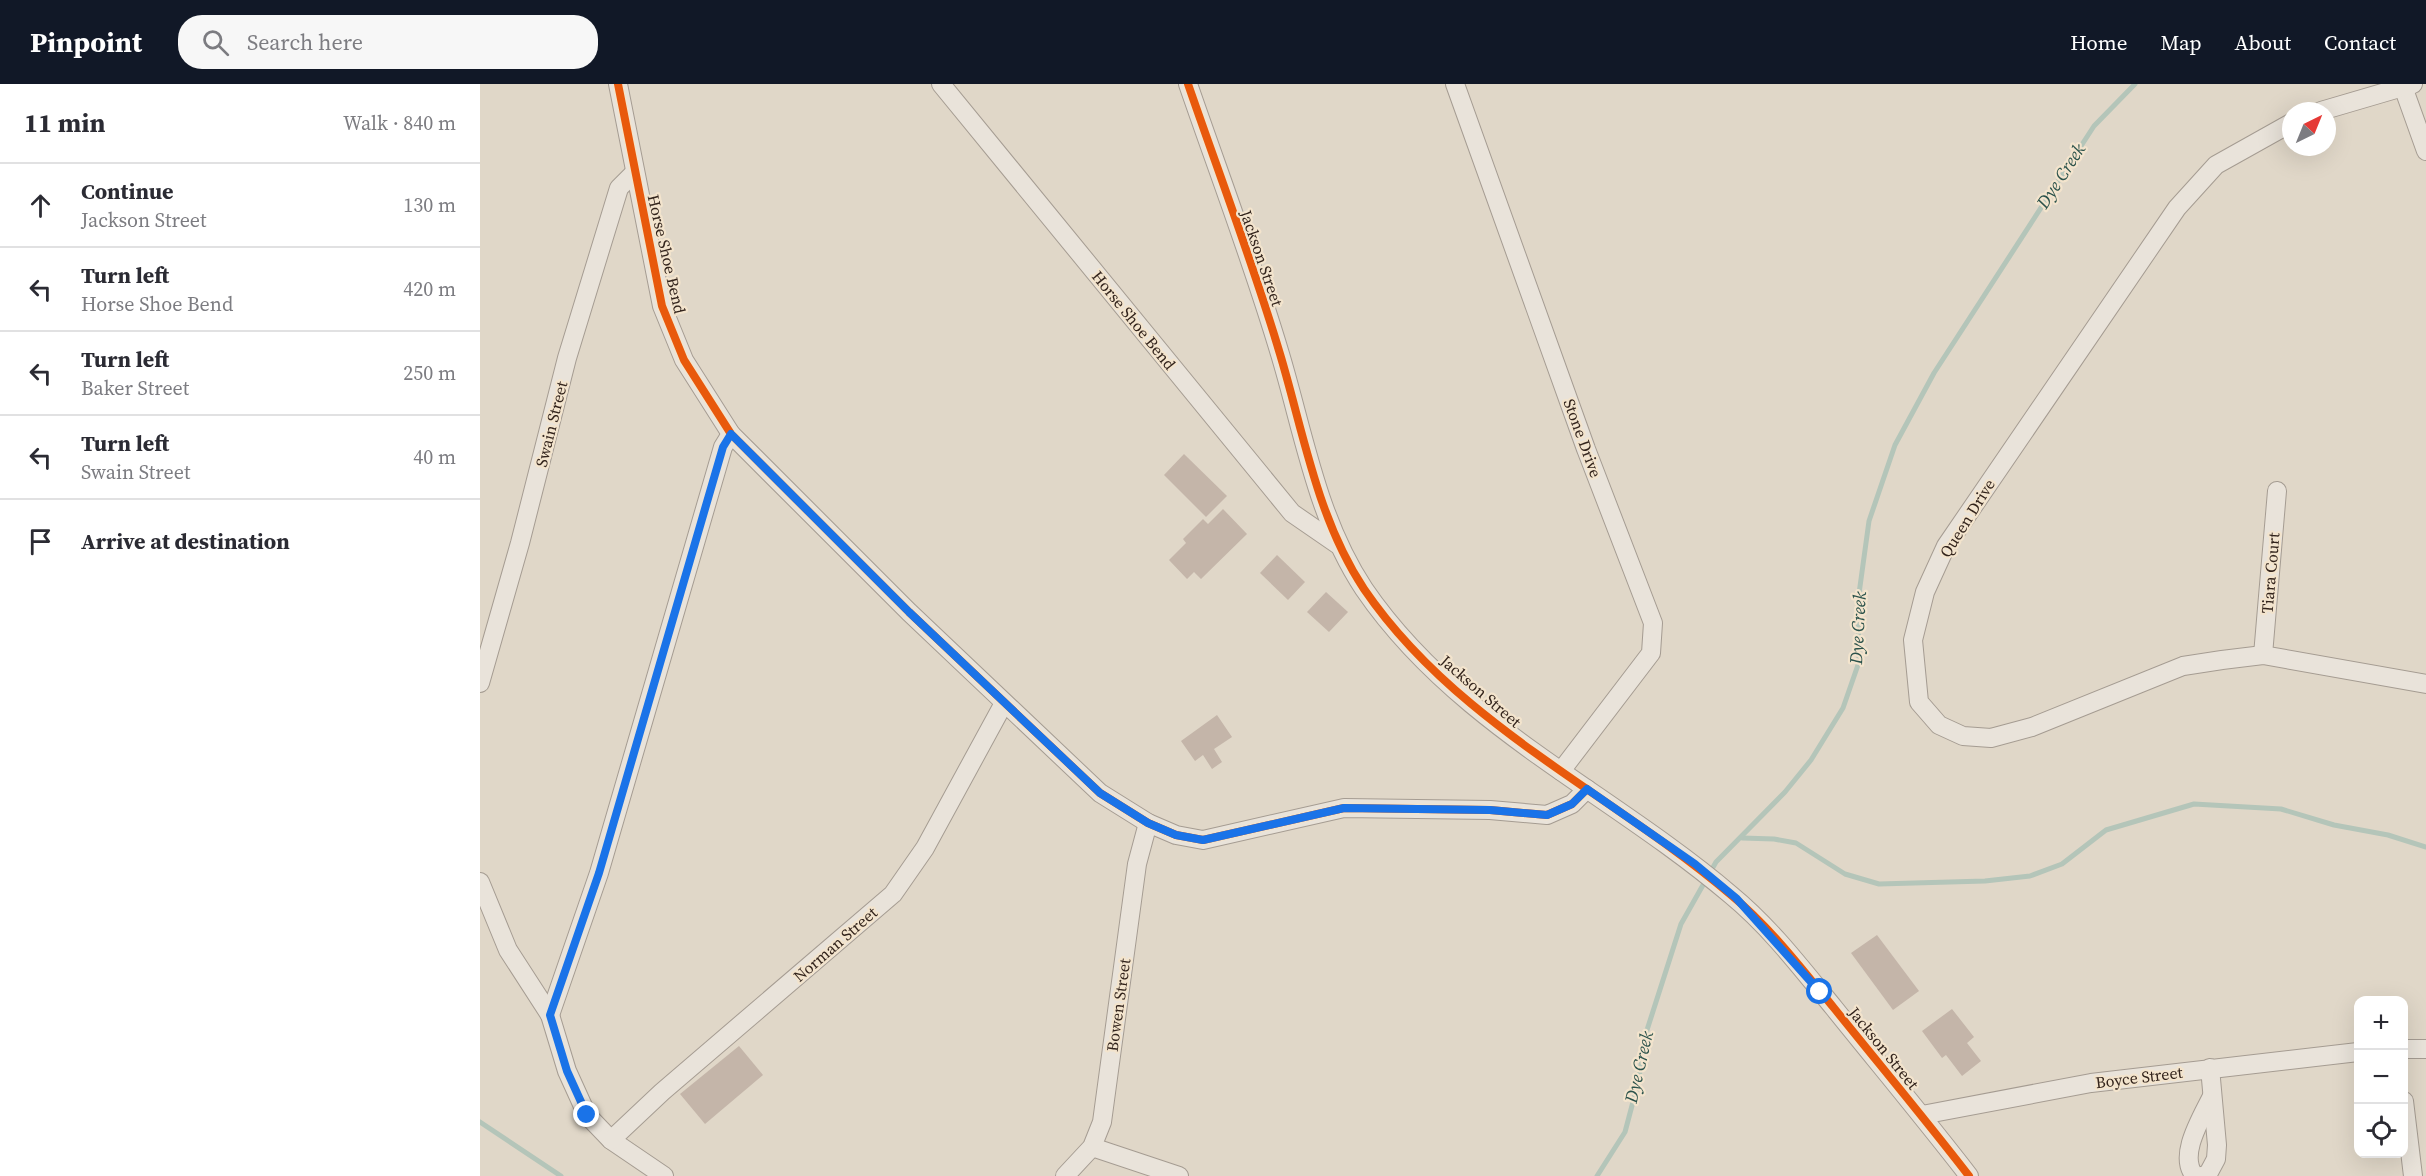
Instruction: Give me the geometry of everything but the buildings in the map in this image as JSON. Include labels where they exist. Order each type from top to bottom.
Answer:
[{"type":"street","name":"Horse Shoe Bend","points":[[618,84],[662,306],[684,360],[731,434],[909,612],[1100,793],[1148,823],[1176,835],[1203,840],[1344,808],[1490,810],[1547,815],[1572,804],[1587,789]]},
{"type":"street","name":"Horse Shoe Bend","points":[[941,84],[1292,513],[1337,544]]},
{"type":"street","name":"Jackson Street","points":[[1188,84],[1280,353],[1321,501],[1337,544],[1365,589],[1396,629],[1446,682],[1506,732],[1695,864],[1736,898],[1820,992],[1922,1115],[1969,1176]]},
{"type":"street","name":"Stone Drive","points":[[1455,84],[1586,449],[1653,623],[1651,653],[1561,771]]},
{"type":"street","points":[[2336,106],[2406,85],[2426,152]]},
{"type":"street","name":"Queen Drive","points":[[2282,128],[2216,165],[2177,208],[1946,546],[1926,592],[1912,640],[1919,702],[1939,725],[1963,736],[1991,738],[2032,727],[2183,666],[2263,655],[2426,684]]},
{"type":"street","name":"Swain Street","points":[[480,683],[520,543],[567,358],[619,188],[635,172]]},
{"type":"street","points":[[550,1015],[599,873],[723,447],[731,434]]},
{"type":"street","name":"Tiara Court","points":[[2263,655],[2277,491]]},
{"type":"street","name":"Norman Street","points":[[611,1140],[662,1092],[893,894],[925,848],[1004,703]]},
{"type":"street","name":"Bowen Street","points":[[1065,1176],[1092,1147],[1102,1122],[1137,864],[1148,823]]},
{"type":"street","points":[[480,882],[508,950],[550,1015],[567,1071],[587,1115],[611,1140],[664,1176]]},
{"type":"street","points":[[2408,1049],[2426,1048]]},
{"type":"street","name":"Boyce Street","points":[[1922,1115],[2091,1083],[2354,1052]]},
{"type":"street","points":[[2202,1176],[2208,1174],[2216,1159],[2210,1068]]},
{"type":"street","points":[[2195,1176],[2189,1169],[2187,1155],[2212,1095]]},
{"type":"street","points":[[2403,1104],[2413,1176]]},
{"type":"street","points":[[1092,1147],[1179,1176]]},
{"type":"waterway","name":"Dye Creek","points":[[1597,1176],[1625,1132],[1638,1083],[1647,1030],[1681,924],[1716,862],[1785,792],[1811,760],[1843,708],[1859,662],[1858,601],[1869,521],[1895,445],[1934,373],[2094,126],[2135,84]]},
{"type":"waterway","points":[[1742,838],[1774,839],[1796,843],[1845,874],[1879,884],[1985,881],[2030,876],[2062,864],[2106,830],[2194,804],[2281,809],[2334,825],[2388,835],[2426,847]]},
{"type":"waterway","points":[[480,1122],[561,1176]]},
{"type":"cycle path","points":[[618,84],[662,306],[684,360],[731,434],[909,612],[1100,793],[1148,823],[1176,835],[1203,840],[1344,808],[1490,810],[1547,815],[1572,804],[1587,789]]},
{"type":"cycle path","points":[[1188,84],[1270,320],[1323,505],[1334,534],[1364,589],[1401,637],[1443,679],[1489,718],[1684,858],[1745,907],[1810,978],[1969,1176]]},
{"type":"route","points":[[587,1115],[567,1071],[550,1015],[599,873],[723,447],[731,434],[909,612],[1100,793],[1148,823],[1176,835],[1203,840],[1344,808],[1490,810],[1547,815],[1572,804],[1587,789],[1695,864],[1736,898],[1820,992]]}]
